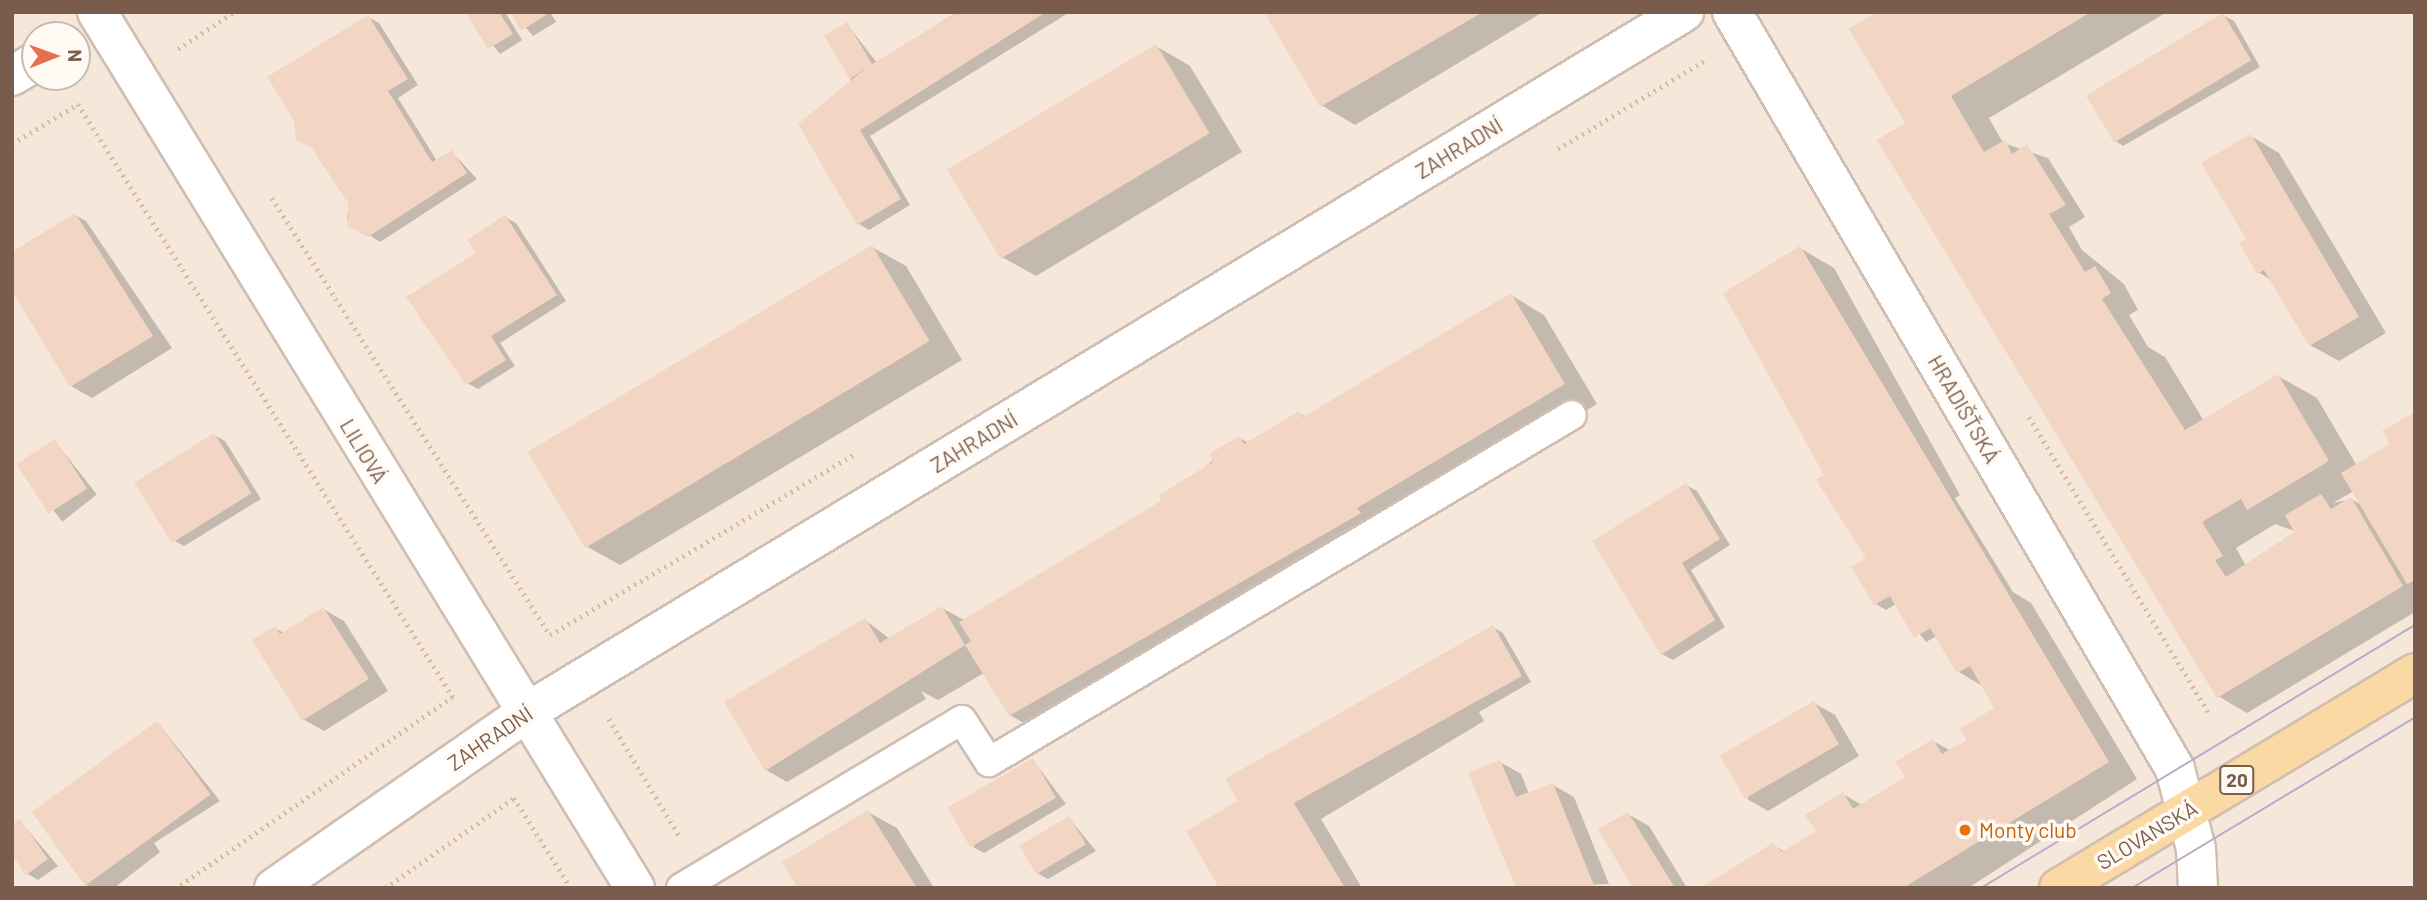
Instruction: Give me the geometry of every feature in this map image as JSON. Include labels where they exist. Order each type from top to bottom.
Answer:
[{"type":"main road","name":"SLOVANSKÁ","points":[[2059,888],[2415,673]]},
{"type":"street","name":"ZAHRADNÍ","points":[[274,888],[524,714],[1685,12]]},
{"type":"street","name":"HRADIŠŤSKÁ","points":[[1732,12],[2175,769],[2186,811],[2198,888]]},
{"type":"street","name":"LILIOVÁ","points":[[98,20],[524,714],[635,888]]},
{"type":"lane","points":[[692,881],[962,720],[989,762],[1572,415]]},
{"type":"path","points":[[184,60],[177,48],[234,12]]},
{"type":"path","points":[[1548,155],[1702,62]]},
{"type":"path","points":[[12,144],[78,104],[453,697],[177,888]]},
{"type":"path","points":[[266,189],[550,635],[862,449]]},
{"type":"path","points":[[620,713],[608,720],[692,881]]},
{"type":"path","points":[[385,888],[514,798],[571,888]]},
{"type":"shaded area","points":[[12,12],[2415,12],[2415,888],[12,888]]},
{"type":"building","points":[[465,12],[499,12],[513,34],[488,49]]},
{"type":"building","points":[[510,12],[544,12],[546,15],[521,31]]},
{"type":"building","points":[[958,12],[1046,12],[860,130],[901,199],[857,225],[798,124],[866,68],[850,79],[824,36],[847,22],[872,64]]},
{"type":"building","points":[[1264,12],[1483,12],[1320,107]]},
{"type":"building","points":[[1876,12],[2091,12],[1951,96],[1984,152],[2005,140],[2012,154],[2027,144],[2066,205],[2049,214],[2085,272],[2095,266],[2111,293],[2102,299],[2185,430],[2278,374],[2329,461],[2247,510],[2241,499],[2202,522],[2223,556],[2215,560],[2226,577],[2294,532],[2285,515],[2321,494],[2331,509],[2351,497],[2403,586],[2217,698],[1877,140],[1905,123],[1849,29]]},
{"type":"building","points":[[2223,13],[2251,60],[2114,143],[2086,95]]},
{"type":"building","points":[[368,15],[408,79],[388,91],[432,162],[452,150],[467,173],[368,237],[348,226],[348,203],[311,147],[296,141],[294,121],[267,77]]},
{"type":"building","points":[[1156,44],[1210,133],[1000,259],[947,170]]},
{"type":"building","points":[[2251,134],[2359,317],[2309,346],[2264,270],[2257,274],[2239,243],[2246,239],[2201,163]]},
{"type":"building","points":[[75,213],[153,336],[70,387],[12,291],[12,252]]},
{"type":"building","points":[[505,215],[557,295],[491,336],[506,360],[466,385],[406,297],[476,253],[467,240]]},
{"type":"building","points":[[872,245],[930,341],[585,548],[527,452]]},
{"type":"building","points":[[1800,246],[2109,762],[1903,888],[1700,888],[1773,843],[1782,852],[1816,831],[1805,815],[1843,792],[1853,809],[1905,777],[1895,762],[1933,739],[1942,754],[1967,740],[1959,729],[1994,708],[1970,666],[1957,673],[1930,628],[1914,638],[1890,596],[1874,605],[1851,567],[1866,558],[1816,480],[1824,475],[1723,293]]},
{"type":"building","points":[[1511,293],[1565,384],[1357,508],[1361,513],[1009,716],[965,645],[971,641],[959,622],[1161,501],[1159,495],[1213,462],[1209,454],[1239,436],[1244,444],[1299,411],[1303,417]]},
{"type":"building","points":[[2415,412],[2415,580],[2407,584],[2341,473],[2390,444],[2382,431]]},
{"type":"building","points":[[214,433],[252,493],[172,543],[134,483]]},
{"type":"building","points":[[55,439],[87,488],[49,514],[16,464]]},
{"type":"building","points":[[1686,483],[1720,539],[1682,563],[1715,620],[1661,655],[1592,541]]},
{"type":"building","points":[[942,606],[965,645],[765,771],[724,702],[865,618],[880,643]]},
{"type":"building","points":[[323,607],[369,679],[302,721],[252,640],[275,626],[280,634]]},
{"type":"building","points":[[1493,625],[1522,676],[1294,803],[1345,888],[1219,888],[1186,831],[1238,801],[1225,779]]},
{"type":"building","points":[[1814,701],[1839,744],[1745,799],[1720,756]]},
{"type":"building","points":[[157,721],[210,795],[85,886],[32,812]]},
{"type":"building","points":[[1033,758],[1056,798],[970,847],[947,808]]},
{"type":"building","points":[[1500,760],[1516,797],[1553,783],[1595,888],[1516,888],[1468,773]]},
{"type":"building","points":[[868,810],[917,888],[798,888],[782,862]]},
{"type":"building","points":[[1628,812],[1675,888],[1633,888],[1598,829]]},
{"type":"building","points":[[1069,816],[1086,844],[1036,874],[1019,846]]},
{"type":"building","points":[[20,819],[48,859],[26,875],[12,855],[12,825]]},
{"type":"tram line","points":[[1981,888],[2415,625]]},
{"type":"tram line","points":[[2132,888],[2415,717]]},
{"type":"place","name":"Monty club","points":[[1965,830]]}]
